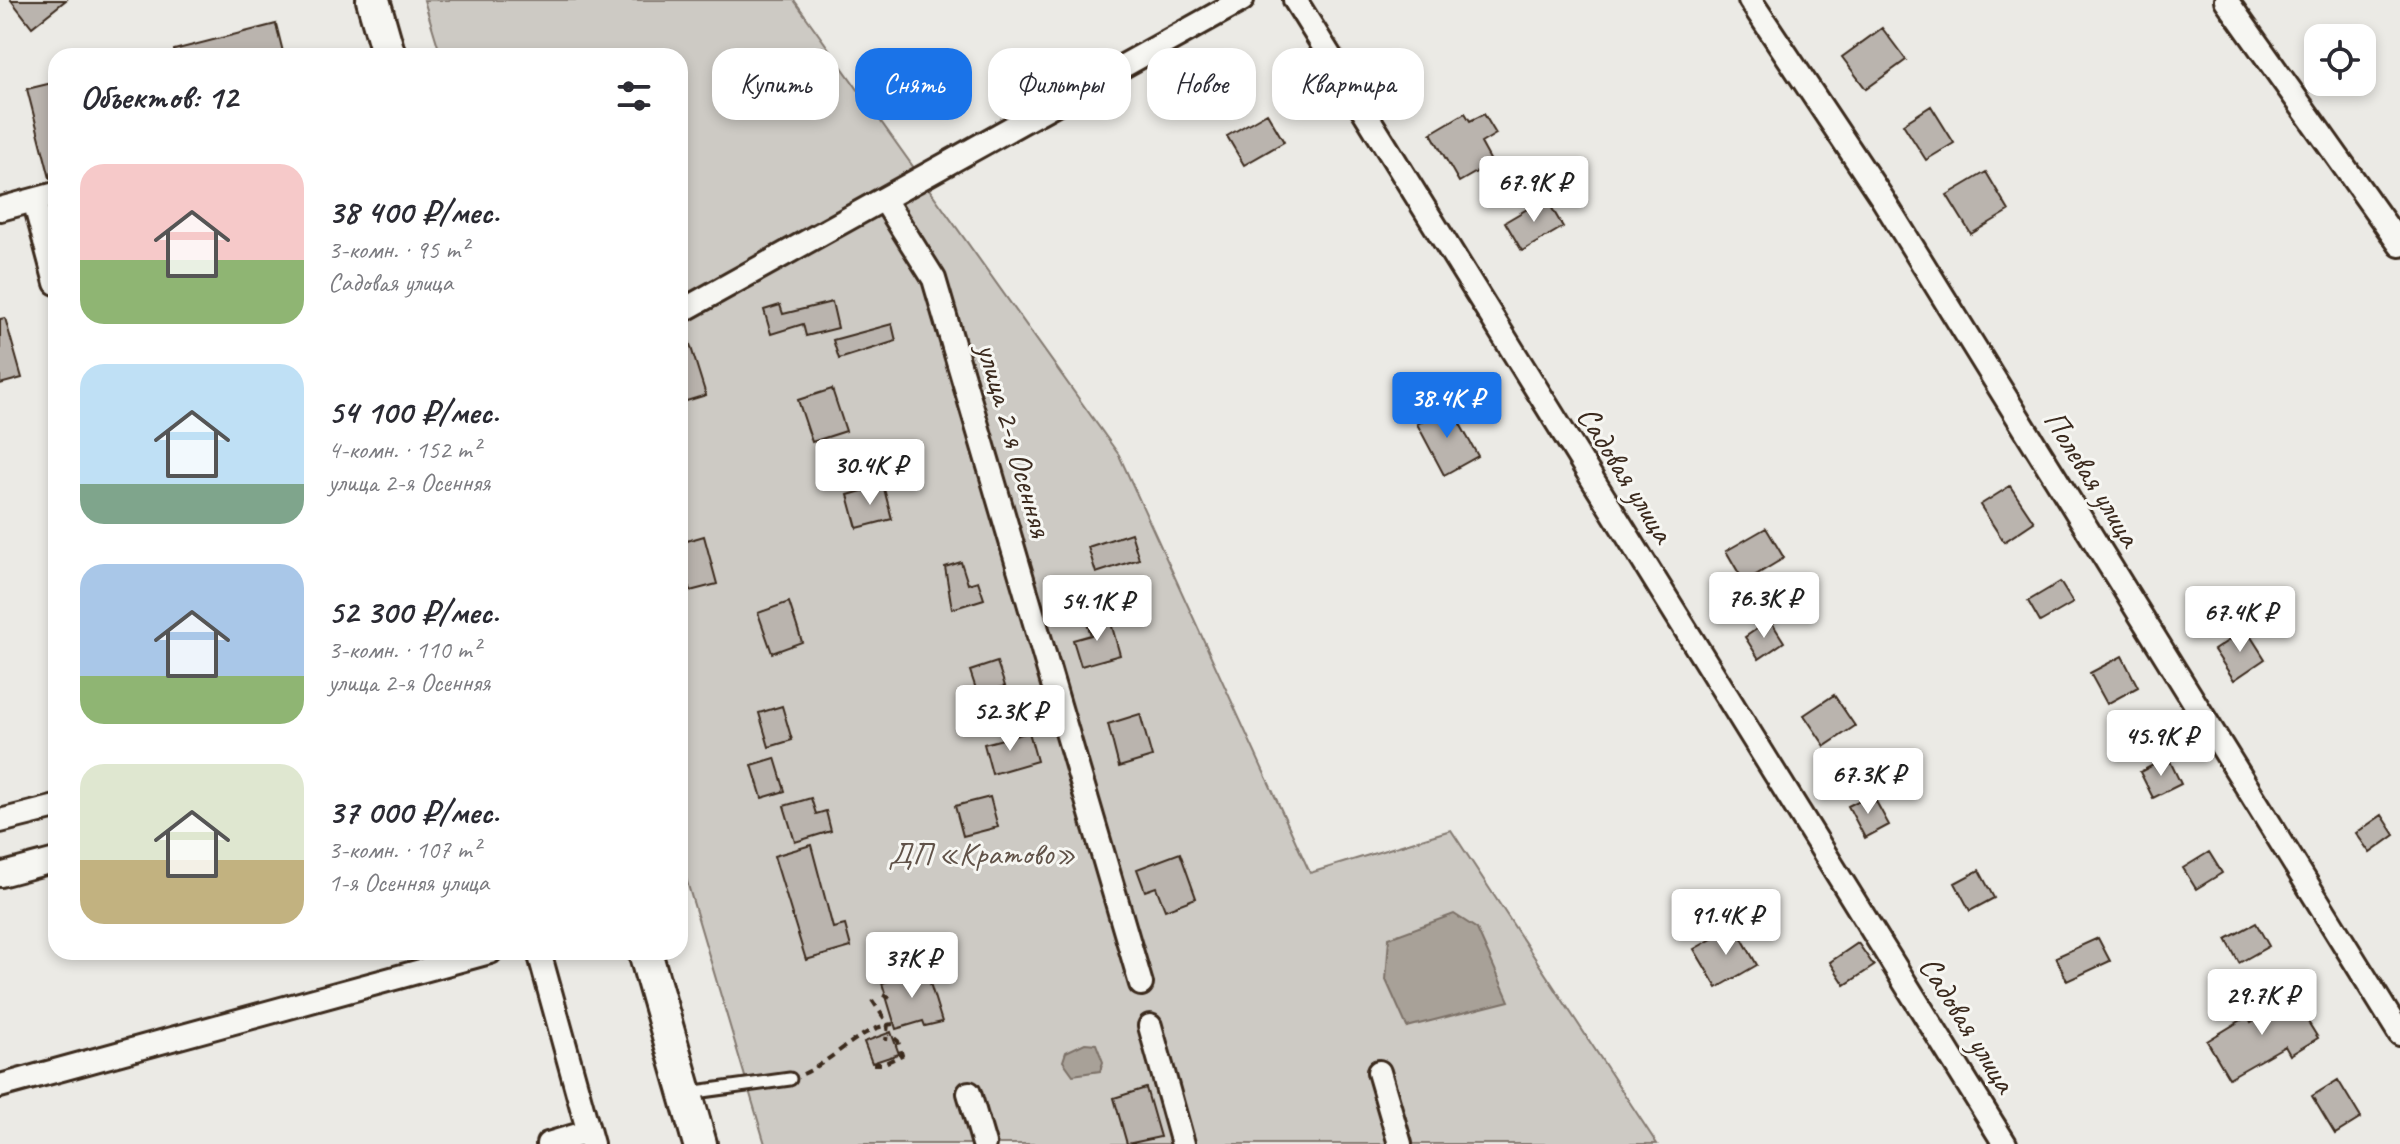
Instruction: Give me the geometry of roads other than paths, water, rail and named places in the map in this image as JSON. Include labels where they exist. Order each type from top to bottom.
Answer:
[{"type":"main road","points":[[373,0],[387,48]]},
{"type":"main road","points":[[647,960],[700,1144]]},
{"type":"street","points":[[688,308],[1242,0]]},
{"type":"street","name":"Садовая улица","points":[[1295,0],[2005,1144]]},
{"type":"street","name":"Полевая улица","points":[[1750,0],[1882,198],[2400,1034]]},
{"type":"street","points":[[2226,0],[2400,245]]},
{"type":"street","points":[[0,209],[48,196]]},
{"type":"street","points":[[34,200],[48,253]]},
{"type":"street","name":"улица 2-я Осенняя","points":[[885,201],[934,279],[1141,984]]},
{"type":"street","points":[[0,821],[48,809]]},
{"type":"street","points":[[0,875],[48,862]]},
{"type":"street","points":[[0,1086],[461,960]]},
{"type":"street","points":[[541,960],[590,1138],[548,1144]]},
{"type":"street","points":[[1150,1026],[1183,1144]]},
{"type":"street","points":[[1379,1072],[1400,1144]]},
{"type":"street","points":[[969,1093],[984,1144]]},
{"type":"lane","points":[[685,1093],[790,1079]]},
{"type":"park label","name":"ДП «Кратово»","points":[[982,853]]}]
